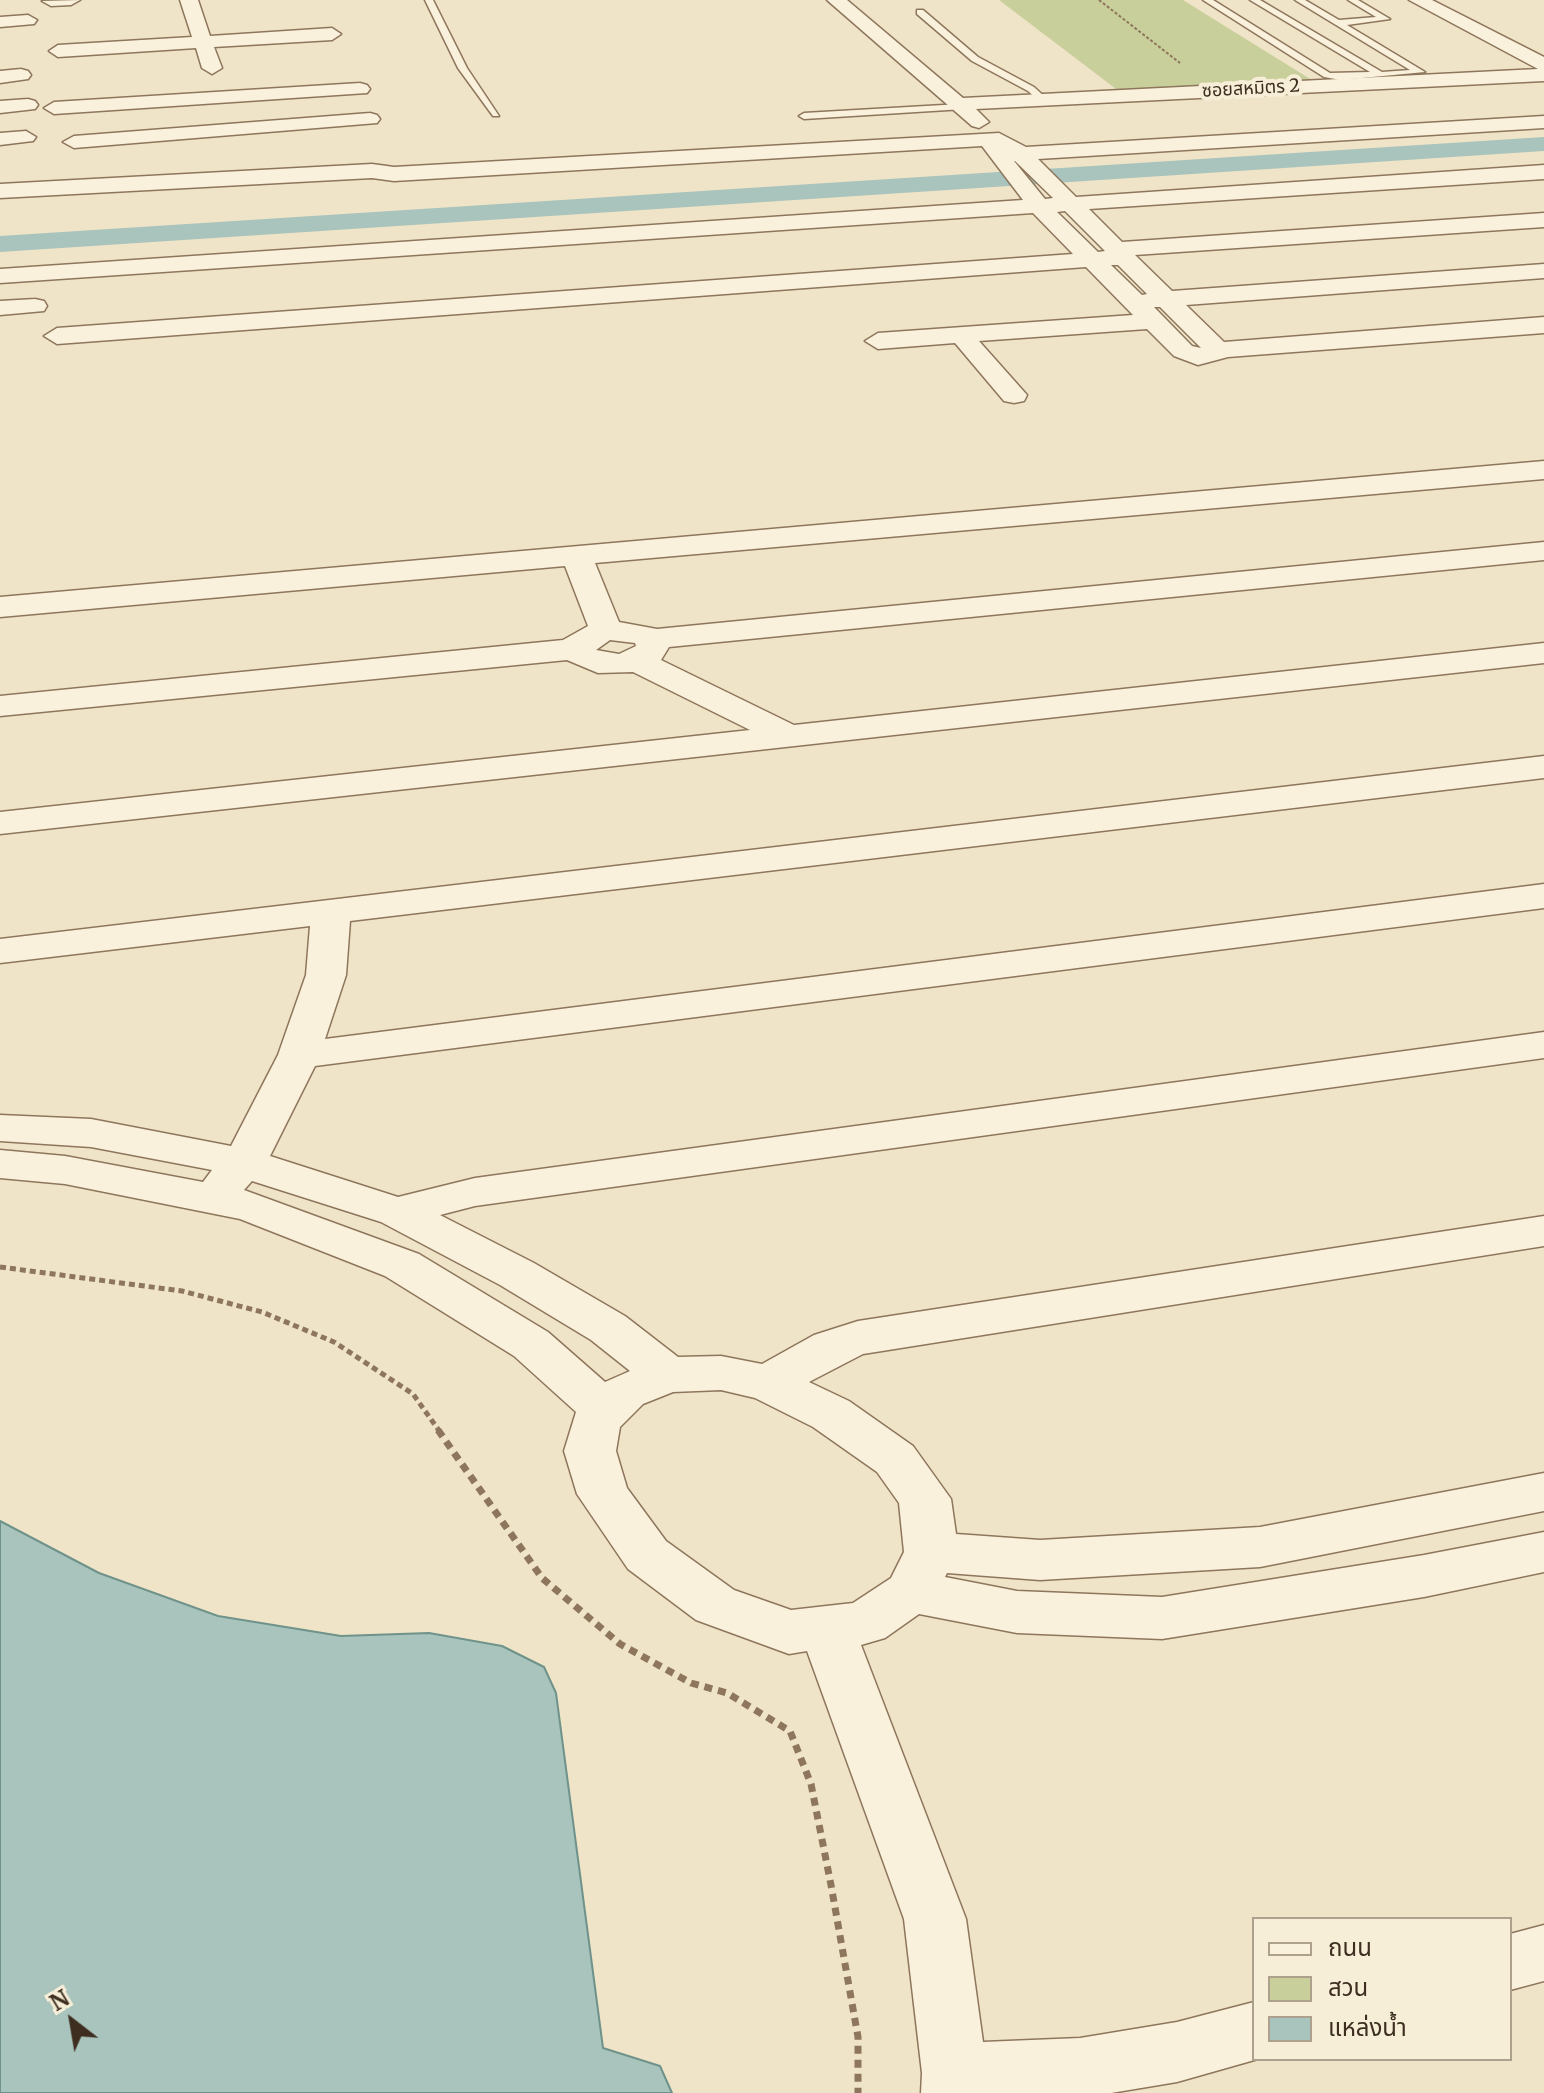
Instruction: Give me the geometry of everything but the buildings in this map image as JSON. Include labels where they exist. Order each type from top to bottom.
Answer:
[{"type":"street","points":[[51,1],[71,0]]},
{"type":"street","points":[[836,0],[1009,152],[1048,198],[1093,260],[1183,351],[1218,360],[1544,325]]},
{"type":"street","points":[[1418,0],[1544,65]]},
{"type":"street","points":[[193,12],[237,138],[244,189]]},
{"type":"street","points":[[0,22],[28,20]]},
{"type":"street","points":[[58,51],[332,34]]},
{"type":"street","points":[[0,77],[21,75]]},
{"type":"street","name":"ซอยสหมิตร 2","points":[[960,106],[1544,75]]},
{"type":"street","points":[[1385,84],[1415,101],[1544,92]]},
{"type":"street","points":[[54,108],[360,89]]},
{"type":"street","points":[[1150,94],[1168,111]]},
{"type":"street","points":[[0,107],[28,105]]},
{"type":"street","points":[[74,142],[237,138],[370,119]]},
{"type":"street","points":[[0,191],[244,189],[381,192],[392,189],[394,174],[725,156],[1009,152],[1544,122]]},
{"type":"street","points":[[0,139],[26,137]]},
{"type":"street","points":[[725,156],[739,181]]},
{"type":"street","points":[[0,276],[1048,198],[1544,172]]},
{"type":"street","points":[[1048,198],[1120,253],[1167,298],[1218,360]]},
{"type":"street","points":[[57,336],[1093,260],[1120,253],[1544,220]]},
{"type":"street","points":[[1134,301],[1544,271]]},
{"type":"street","points":[[0,308],[35,306]]},
{"type":"street","points":[[1157,325],[967,344],[886,345],[1157,325]]},
{"type":"street","points":[[967,344],[1014,395]]},
{"type":"street","points":[[0,607],[1544,470]]},
{"type":"street","points":[[576,649],[580,655],[598,663],[644,650],[1544,551]]},
{"type":"street","points":[[577,557],[606,630]]},
{"type":"street","points":[[0,706],[576,649],[585,637],[606,630],[632,631],[644,650],[787,735]]},
{"type":"street","points":[[0,823],[1544,653]]},
{"type":"street","points":[[0,951],[1544,767]]},
{"type":"street","points":[[299,1055],[1544,896]]},
{"type":"street","points":[[210,1198],[244,1163],[299,1055],[326,975],[331,911]]},
{"type":"street","points":[[397,1212],[475,1192],[1544,1045]]},
{"type":"street","points":[[0,1128],[91,1133],[244,1163],[397,1212],[517,1274],[608,1328],[668,1375]]},
{"type":"street","points":[[0,1164],[65,1170],[251,1206],[402,1265],[531,1344],[607,1411]]},
{"type":"street","points":[[768,1383],[831,1347],[858,1338],[1544,1231]]},
{"type":"street","points":[[921,1572],[925,1499],[895,1459],[831,1414],[768,1383],[721,1373],[668,1375],[625,1392],[596,1421],[590,1451],[603,1494],[647,1555],[715,1605],[789,1632],[865,1623],[921,1572],[1040,1560],[1260,1547],[1544,1492]]},
{"type":"street","points":[[921,1572],[1017,1612],[1162,1618],[1424,1576],[1544,1552]]},
{"type":"street","points":[[826,1627],[935,1919],[954,2083],[1080,2068],[1177,2052],[1252,2032]]},
{"type":"street","points":[[1512,1961],[1544,1953]]},
{"type":"lane","points":[[429,0],[463,68],[496,114]]},
{"type":"lane","points":[[1207,0],[1327,75],[1385,84],[1421,70],[1299,0]]},
{"type":"lane","points":[[1254,0],[1385,84]]},
{"type":"lane","points":[[1339,23],[1386,19],[1352,0]]},
{"type":"lane","points":[[920,12],[975,59],[1031,89],[1043,100]]},
{"type":"lane","points":[[804,116],[960,106]]},
{"type":"path","points":[[1099,0],[1185,67],[1247,90]]},
{"type":"path","points":[[0,1267],[182,1291],[262,1312],[334,1342],[413,1394],[542,1578],[620,1644],[691,1683],[727,1693],[790,1731],[811,1784],[831,1885],[858,2037],[858,2093]]},
{"type":"green space","points":[[999,0],[1183,0],[1315,82],[1120,92]]},
{"type":"water","points":[[0,1521],[99,1573],[218,1616],[341,1636],[429,1633],[502,1646],[544,1667],[556,1693],[603,2048],[660,2066],[672,2093],[0,2093]]},
{"type":"waterway","points":[[0,244],[1544,144]]}]
